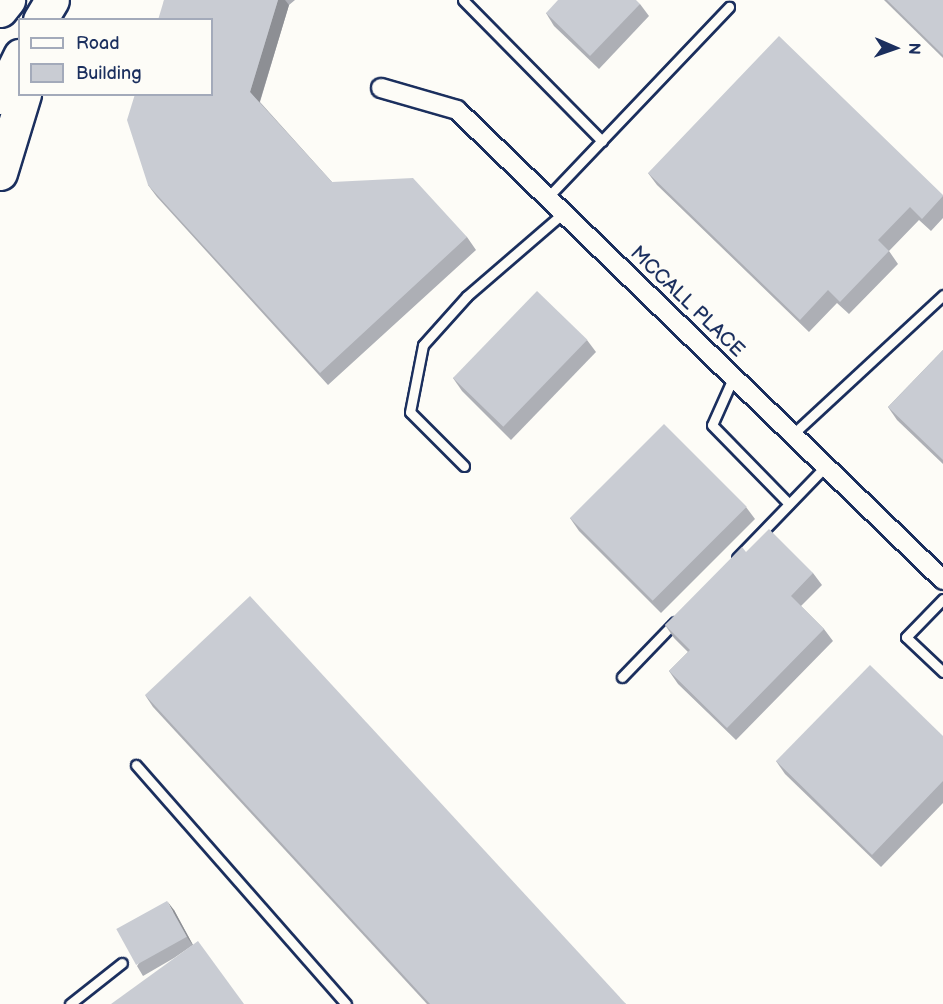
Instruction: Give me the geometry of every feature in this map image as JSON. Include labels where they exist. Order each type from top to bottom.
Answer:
[{"type":"highway","points":[[0,10],[8,0]]},
{"type":"highway","points":[[41,18],[52,0]]},
{"type":"highway","points":[[62,18],[71,0]]},
{"type":"highway","points":[[0,98],[18,60]]},
{"type":"highway","points":[[0,173],[23,96]]},
{"type":"street","name":"MCCALL PLACE","points":[[381,88],[457,110],[943,580]]},
{"type":"lane","points":[[463,0],[602,141]]},
{"type":"lane","points":[[547,198],[729,8]]},
{"type":"lane","points":[[464,466],[410,412],[423,345],[468,296],[563,213]]},
{"type":"lane","points":[[792,435],[943,295]]},
{"type":"lane","points":[[733,378],[712,425],[789,504]]},
{"type":"lane","points":[[733,562],[825,467]]},
{"type":"lane","points":[[943,599],[906,637],[943,672]]},
{"type":"lane","points":[[622,677],[686,611]]},
{"type":"lane","points":[[136,765],[346,1004]]},
{"type":"lane","points":[[70,1004],[122,963]]},
{"type":"building","points":[[164,0],[278,0],[250,92],[332,182],[413,178],[467,237],[320,373],[148,185],[127,120],[134,96],[213,96],[213,18],[159,18]]},
{"type":"building","points":[[558,0],[636,0],[640,4],[590,56],[546,13]]},
{"type":"building","points":[[887,0],[943,0],[943,55]]},
{"type":"building","points":[[779,36],[943,195],[922,219],[910,207],[878,240],[889,251],[840,302],[828,290],[800,320],[648,173]]},
{"type":"building","points":[[537,291],[587,340],[503,427],[453,378]]},
{"type":"building","points":[[943,350],[943,460],[888,407]]},
{"type":"building","points":[[664,424],[747,507],[653,601],[570,518]]},
{"type":"building","points":[[769,529],[813,573],[791,596],[824,629],[727,728],[669,671],[690,650],[665,625],[742,547],[746,552]]},
{"type":"building","points":[[250,596],[626,1004],[430,1004],[145,695]]},
{"type":"building","points":[[870,665],[943,736],[943,781],[872,855],[776,761]]},
{"type":"building","points":[[167,901],[187,937],[136,965],[116,929]]},
{"type":"building","points":[[198,941],[244,1004],[111,1004]]}]
